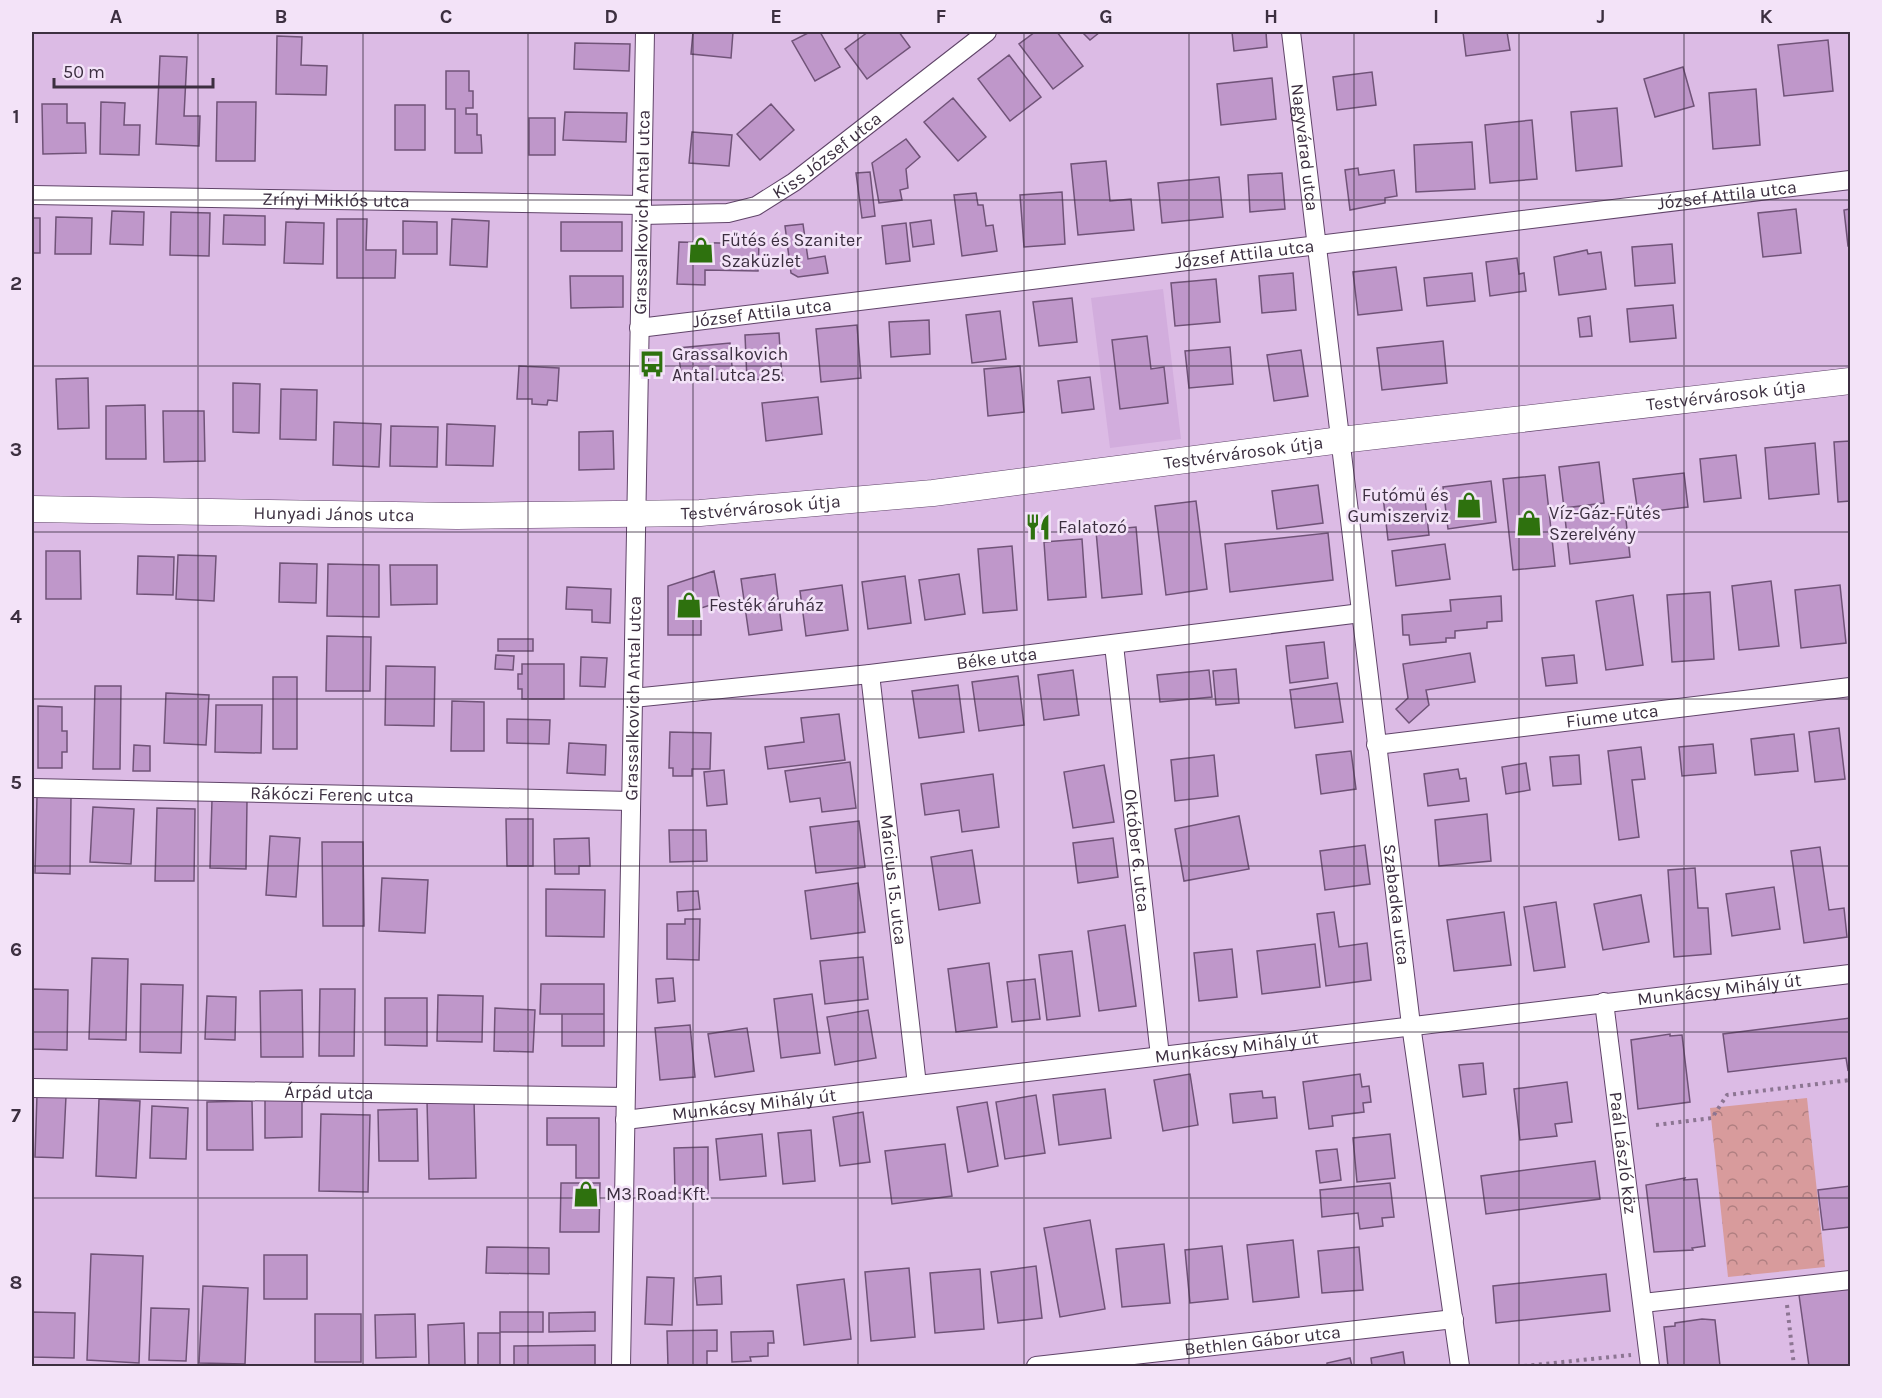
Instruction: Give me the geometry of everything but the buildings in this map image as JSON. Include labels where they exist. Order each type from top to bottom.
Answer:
[{"type":"street","name":"Grassalkovich Antal utca","points":[[621,1366],[645,32]]},
{"type":"street","name":"Kiss József utca","points":[[642,210],[728,213],[756,206],[794,182],[987,32]]},
{"type":"street","name":"Nagyvárad utca","points":[[1291,32],[1341,440]]},
{"type":"street","name":"József Attila utca","points":[[639,328],[1851,180]]},
{"type":"street","name":"Zrínyi Miklós utca","points":[[32,195],[642,210]]},
{"type":"street","name":"Testvérvárosok útja","points":[[636,514],[700,513],[933,493],[1341,440],[1851,381]]},
{"type":"street","name":"Szabadka utca","points":[[1341,440],[1411,1025],[1460,1366]]},
{"type":"street","name":"Hunyadi János utca","points":[[32,509],[457,516],[636,514]]},
{"type":"street","name":"Béke utca","points":[[633,698],[870,674],[1361,613]]},
{"type":"street","name":"Október 6. utca","points":[[1114,645],[1160,1056]]},
{"type":"street","name":"Március 15. utca","points":[[870,674],[917,1085]]},
{"type":"street","name":"Fiume utca","points":[[1376,745],[1851,687]]},
{"type":"street","name":"Rákóczi Ferenc utca","points":[[32,788],[631,801]]},
{"type":"street","name":"Munkácsy Mihály út","points":[[625,1120],[1851,974]]},
{"type":"street","name":"Paál László köz","points":[[1604,1002],[1644,1304],[1649,1360]]},
{"type":"street","name":"Árpád utca","points":[[32,1088],[626,1097]]},
{"type":"street","points":[[1644,1304],[1851,1280]]},
{"type":"street","name":"Bethlen Gábor utca","points":[[1036,1366],[1454,1319]]},
{"type":"path","points":[[1656,1125],[1712,1118],[1727,1095],[1851,1080]]},
{"type":"path","points":[[1785,1287],[1794,1366]]},
{"type":"path","points":[[1524,1366],[1649,1360]]},
{"type":"shaded area","points":[[1163,289],[1181,439],[1110,448],[1091,298]]},
{"type":"green space","points":[[1807,1098],[1825,1267],[1728,1277],[1710,1108]]},
{"type":"place","name":"Fűtés és Szaniter Szaküzlet","points":[[701,250]]},
{"type":"place","name":"Grassalkovich Antal utca 25.","points":[[652,364]]},
{"type":"place","name":"Futómű és Gumiszerviz","points":[[1469,505]]},
{"type":"place","name":"Víz-Gáz-Fűtés Szerelvény","points":[[1529,523]]},
{"type":"place","name":"Falatozó","points":[[1038,527]]},
{"type":"place","name":"Festék áruház","points":[[689,605]]},
{"type":"place","name":"M3 Road Kft.","points":[[586,1194]]}]
